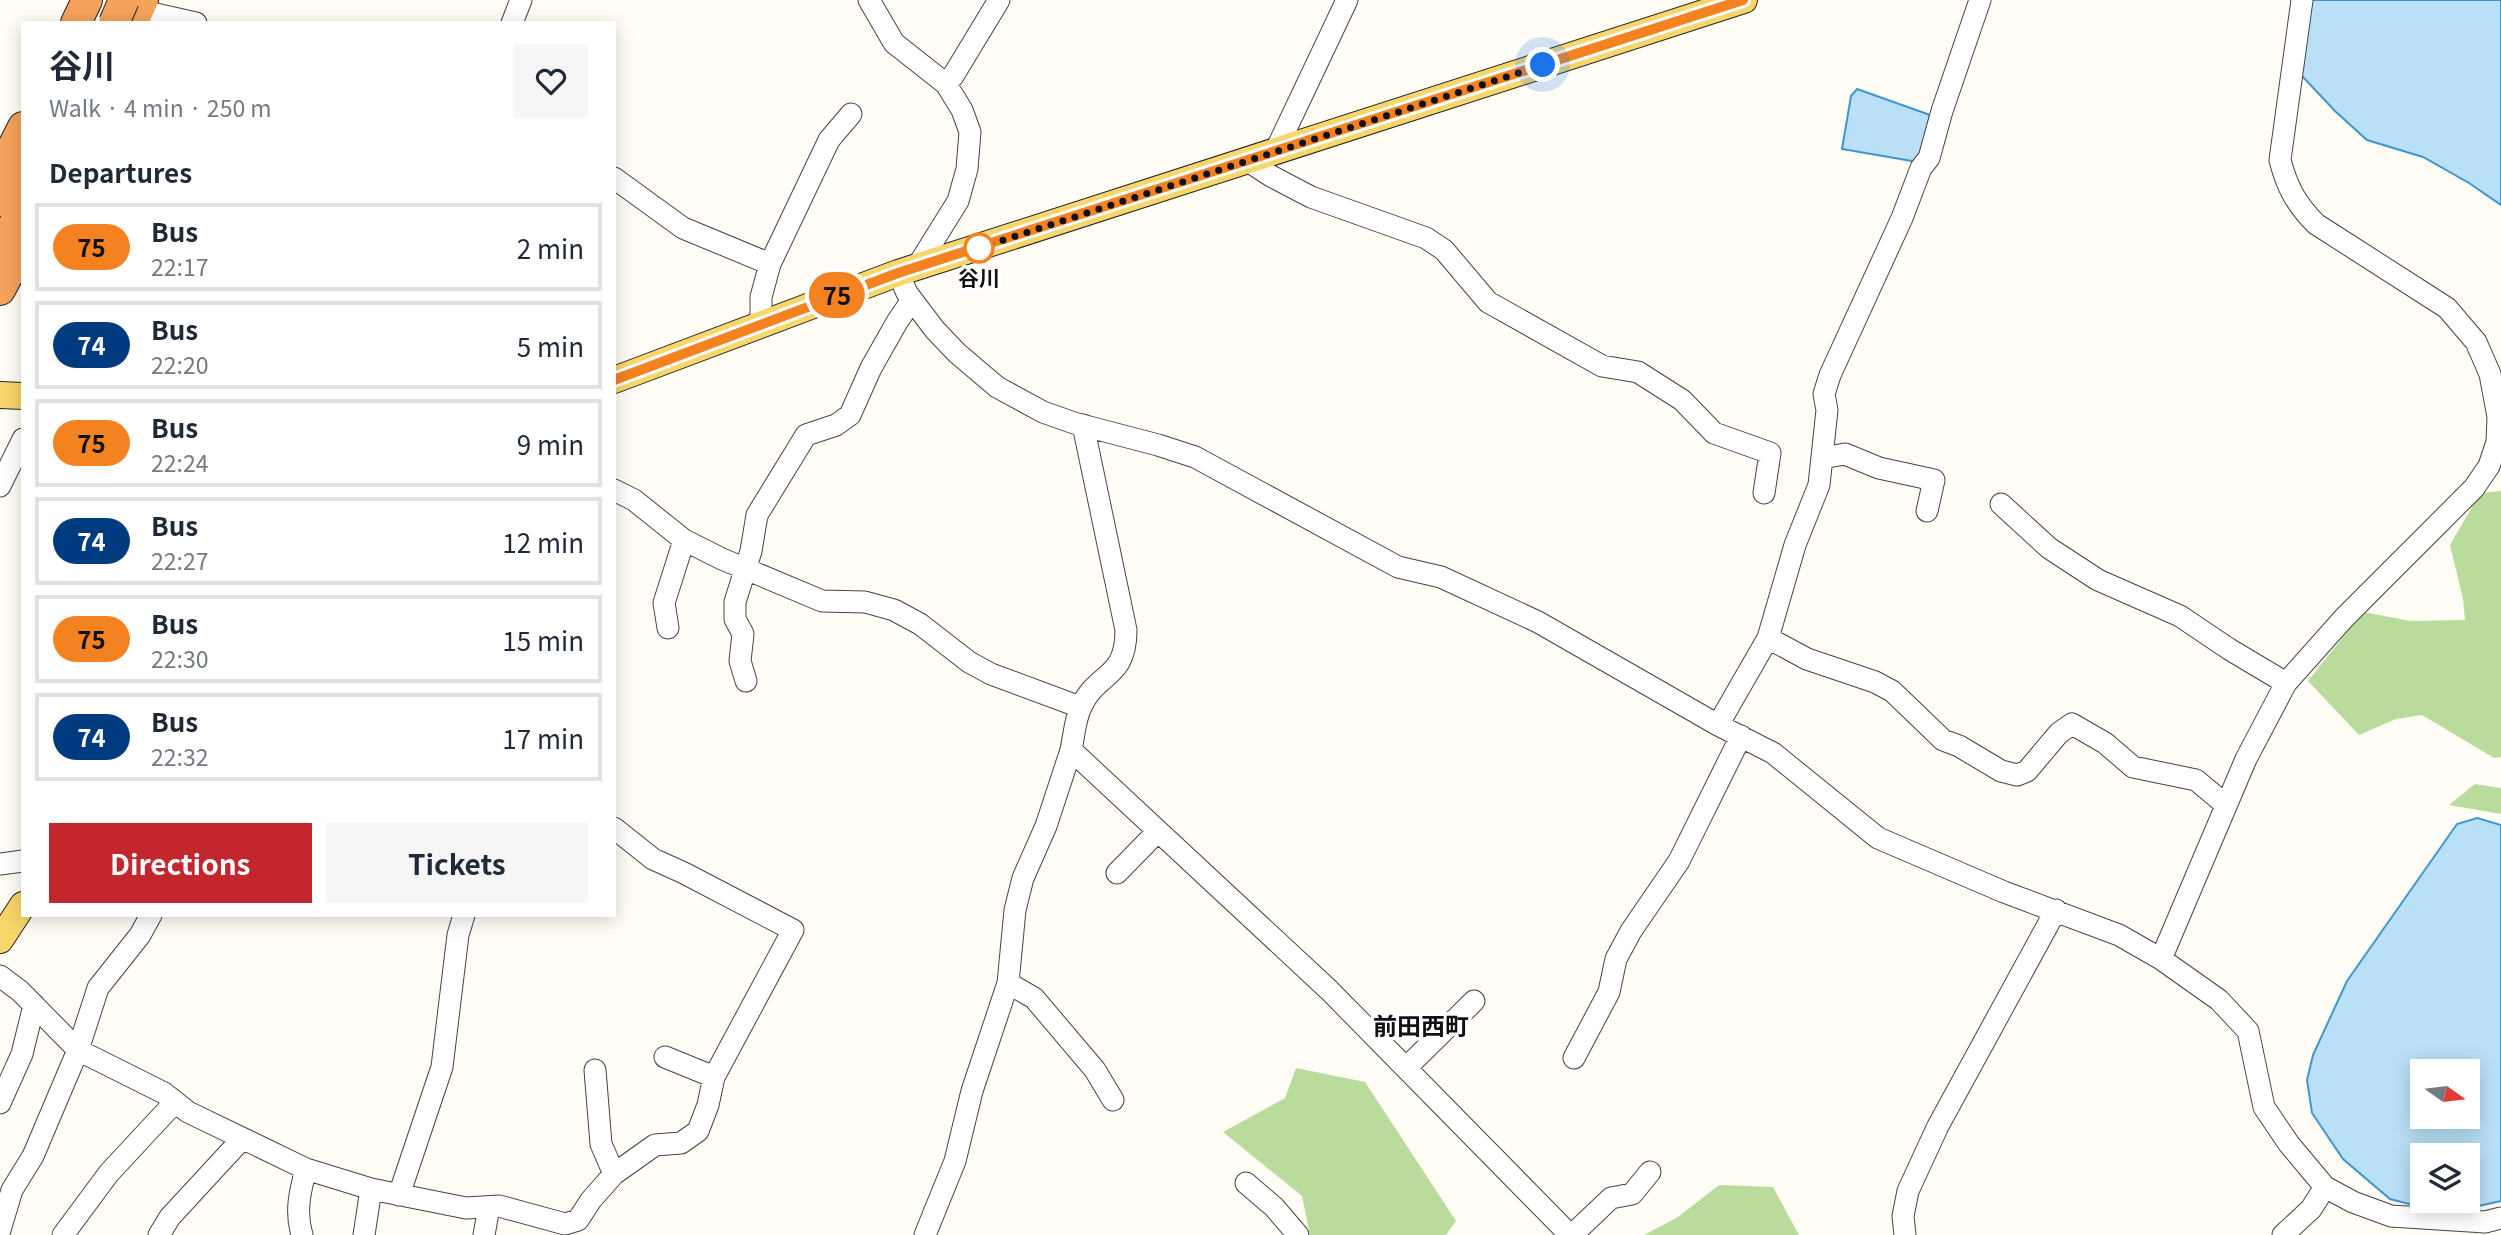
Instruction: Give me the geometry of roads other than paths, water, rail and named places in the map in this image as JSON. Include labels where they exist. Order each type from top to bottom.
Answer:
[{"type":"highway","points":[[77,21],[87,0]]},
{"type":"highway","points":[[88,21],[98,0]]},
{"type":"highway","points":[[0,172],[21,131]]},
{"type":"highway","points":[[0,201],[21,161]]},
{"type":"highway","points":[[0,250],[21,211]]},
{"type":"highway","points":[[0,290],[21,251]]},
{"type":"main road","points":[[616,379],[761,323],[909,280],[1248,160],[1744,0]]},
{"type":"main road","points":[[0,395],[21,396]]},
{"type":"main road","points":[[0,940],[21,908]]},
{"type":"street","points":[[513,21],[521,0]]},
{"type":"street","points":[[746,681],[740,661],[743,634],[735,619],[735,602],[746,569],[757,515],[806,435],[836,425],[850,415],[897,322],[909,280],[958,201],[967,169],[971,132],[962,110],[946,84],[894,43],[869,0]]},
{"type":"street","points":[[1275,152],[1347,0]]},
{"type":"street","points":[[1718,725],[1768,638],[1795,545],[1819,485],[1827,410],[1824,394],[1827,384],[1902,218],[1921,168],[1929,158],[1980,0]]},
{"type":"street","points":[[2161,960],[2246,759],[2286,683],[2344,618],[2474,488],[2489,466],[2497,442],[2495,375],[2476,342],[2447,308],[2316,223],[2300,207],[2286,185],[2280,160],[2302,0]]},
{"type":"street","points":[[946,84],[995,1]]},
{"type":"street","points":[[128,9],[186,21]]},
{"type":"street","points":[[761,323],[761,297],[770,264],[829,140],[851,114]]},
{"type":"street","points":[[1248,160],[1271,176],[1311,197],[1426,238],[1444,250],[1488,302],[1602,366],[1638,372],[1682,400],[1714,433],[1770,453],[1764,493]]},
{"type":"street","points":[[616,179],[683,228],[770,264]]},
{"type":"street","points":[[909,280],[942,338],[997,387],[1043,412],[1195,457],[1398,567],[1441,578],[1538,622],[1718,725],[1773,752],[1878,838],[1992,887],[2119,935],[2161,960],[2219,1000],[2248,1031],[2264,1107],[2289,1143],[2325,1186],[2353,1202],[2391,1216],[2485,1222],[2501,1218]]},
{"type":"street","points":[[925,1235],[955,1161],[972,1091],[1008,983],[1015,910],[1023,878],[1046,825],[1071,750],[1080,708],[1092,689],[1116,669],[1126,646],[1083,425]]},
{"type":"street","points":[[0,486],[21,443]]},
{"type":"street","points":[[1822,458],[1845,454],[1880,468],[1934,480],[1927,511]]},
{"type":"street","points":[[616,491],[642,506],[684,540],[746,569],[822,601],[865,602],[894,610],[920,624],[969,662],[991,674],[1080,708]]},
{"type":"street","points":[[2001,504],[2049,548],[2098,580],[2180,616],[2286,683]]},
{"type":"street","points":[[668,628],[664,603],[684,540]]},
{"type":"street","points":[[1768,638],[1807,659],[1875,682],[1892,691],[1943,740],[1959,746],[2001,771],[2017,775],[2027,771],[2059,733],[2072,724],[2105,743],[2133,767],[2196,780],[2226,805]]},
{"type":"street","points":[[1574,1059],[1609,992],[1616,958],[1679,861],[1741,736]]},
{"type":"street","points":[[1071,750],[1329,990],[1571,1235],[1611,1198],[1632,1194],[1650,1172]]},
{"type":"street","points":[[0,976],[20,990],[78,1050],[164,1093],[188,1112],[306,1169],[399,1195],[466,1208],[499,1206],[571,1222],[614,1174],[655,1145],[681,1143],[698,1131],[715,1077],[793,930],[653,859],[616,830]]},
{"type":"street","points":[[1116,873],[1158,831]]},
{"type":"street","points":[[0,864],[21,861]]},
{"type":"street","points":[[1905,1235],[1903,1216],[1918,1169],[1938,1126],[2056,910]]},
{"type":"street","points":[[7,1231],[12,1191],[33,1157],[78,1050],[98,988],[140,935],[150,917]]},
{"type":"street","points":[[399,1195],[442,1067],[458,935],[463,917]]},
{"type":"street","points":[[1008,983],[1034,998],[1095,1070],[1113,1100]]},
{"type":"street","points":[[1406,1068],[1474,1001]]},
{"type":"street","points":[[0,1103],[22,1054],[34,1005]]},
{"type":"street","points":[[665,1057],[715,1077]]},
{"type":"street","points":[[595,1070],[601,1144],[614,1174]]},
{"type":"street","points":[[63,1235],[108,1173],[175,1102]]},
{"type":"street","points":[[159,1235],[170,1217],[242,1139]]},
{"type":"street","points":[[302,1235],[298,1206],[306,1169]]},
{"type":"street","points":[[1246,1183],[1274,1207],[1298,1235]]},
{"type":"street","points":[[2283,1235],[2311,1209],[2325,1186]]},
{"type":"street","points":[[364,1235],[371,1189]]},
{"type":"street","points":[[484,1235],[489,1207]]},
{"type":"water","points":[[2312,0],[2501,0],[2501,205],[2423,157],[2367,140],[2301,75]]},
{"type":"water","points":[[1857,89],[1930,115],[1918,162],[1842,149],[1851,96]]},
{"type":"water","points":[[2477,818],[2501,825],[2501,1201],[2480,1206],[2480,1143],[2410,1143],[2409,1204],[2390,1199],[2343,1159],[2312,1113],[2307,1080],[2313,1055],[2347,981],[2457,824]]},
{"type":"place","name":"谷川","points":[[979,248]]},
{"type":"district","name":"前田西町","points":[[1421,1027]]}]
